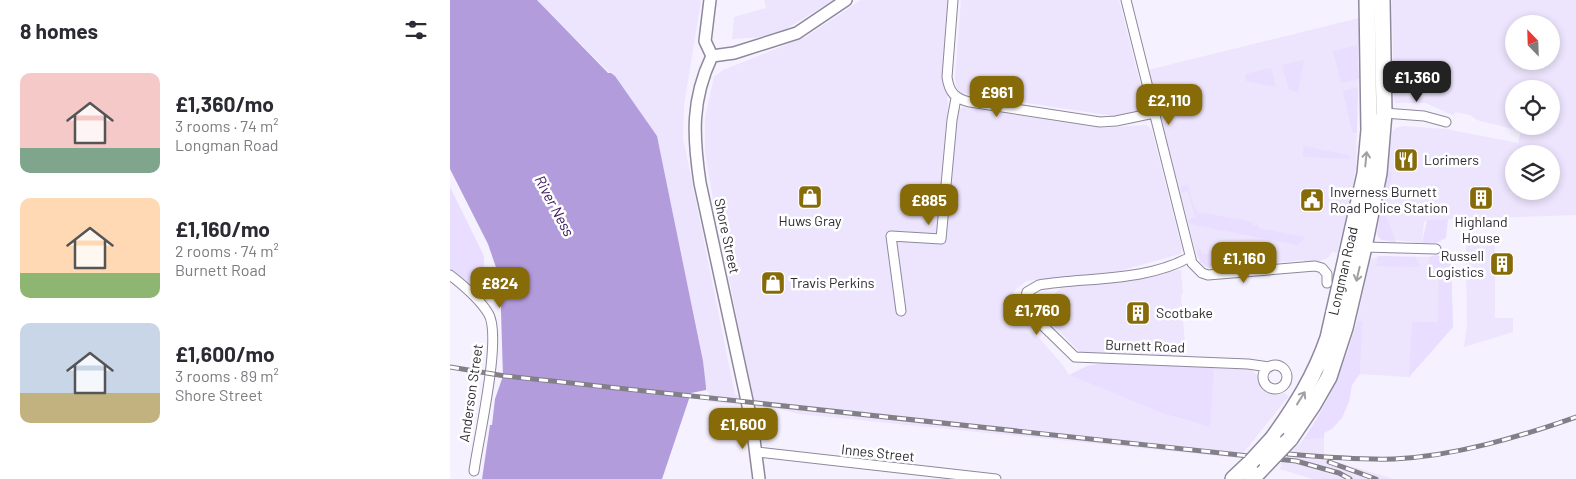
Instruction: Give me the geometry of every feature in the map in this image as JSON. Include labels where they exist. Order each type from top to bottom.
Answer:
[{"type":"highway","name":"Longman Road","points":[[1233,479],[1273,438],[1300,400],[1321,360],[1328,338],[1362,192],[1369,130],[1367,0]]},
{"type":"highway","name":"Longman Road","points":[[1252,479],[1290,439],[1313,405],[1328,377],[1345,328],[1379,173],[1384,113],[1382,0]]},
{"type":"street","points":[[710,0],[705,41],[712,56],[734,54],[797,33],[846,0]]},
{"type":"street","points":[[901,311],[891,236],[941,239],[952,120],[956,98],[949,86],[948,77],[953,0]]},
{"type":"street","points":[[1126,0],[1190,257],[1197,269],[1208,275],[1315,266],[1322,268],[1327,274],[1327,283]]},
{"type":"street","name":"Shore Street","points":[[712,56],[702,78],[697,99],[694,120],[694,144],[700,183],[757,452],[759,479]]},
{"type":"street","points":[[956,98],[970,102],[1100,122],[1154,114]]},
{"type":"street","points":[[1384,113],[1424,116],[1446,122]]},
{"type":"street","points":[[1364,247],[1436,249]]},
{"type":"street","name":"Burnett Road","points":[[1190,257],[1179,263],[1123,276],[1039,285],[1027,292],[1025,300],[1034,317],[1075,357],[1258,365],[1267,370]]},
{"type":"street","name":"Anderson Street","points":[[450,275],[464,286],[489,313],[494,328],[490,380],[474,471]]},
{"type":"street","name":"Innes Street","points":[[757,452],[915,475],[996,479]]},
{"type":"shaded area","points":[[537,0],[701,0],[684,105],[683,138],[735,395],[753,397],[713,200],[705,151],[705,118],[714,77],[723,70],[806,37],[861,0],[948,0],[942,85],[947,94],[948,106],[937,223],[946,224],[957,110],[964,107],[1102,128],[1147,125],[1152,131],[1182,249],[1180,254],[1119,271],[1026,281],[1015,290],[1008,303],[1062,364],[1069,375],[1164,414],[1201,425],[1214,367],[1250,369],[1257,375],[1265,391],[1273,394],[1284,393],[1289,396],[1239,458],[799,414],[775,408],[708,402],[709,393],[706,390],[703,361],[657,136],[610,73]]},
{"type":"shaded area","points":[[764,0],[833,0],[786,29],[762,37],[732,39],[734,17],[766,8]]},
{"type":"shaded area","points":[[961,0],[1119,0],[1144,99],[1144,106],[1136,112],[1114,116],[961,93],[957,88],[955,78]]},
{"type":"shaded area","points":[[1392,0],[1576,0],[1576,215],[1427,220],[1424,222],[1422,243],[1379,238],[1377,234],[1392,133],[1396,128],[1403,126],[1446,129],[1518,143],[1520,135],[1560,135],[1560,80],[1505,80],[1505,127],[1477,120],[1470,115],[1455,112],[1454,115],[1450,114],[1426,103],[1396,103],[1394,101]]},
{"type":"shaded area","points":[[1359,18],[1356,166],[1350,203],[1337,253],[1332,252],[1328,258],[1313,263],[1306,263],[1303,260],[1214,268],[1205,267],[1197,257],[1148,70]]},
{"type":"shaded area","points":[[1357,45],[1359,79],[1341,83],[1333,51]]},
{"type":"shaded area","points":[[1304,60],[1298,92],[1289,90],[1282,65]]},
{"type":"shaded area","points":[[1271,68],[1276,87],[1246,81],[1245,74]]},
{"type":"shaded area","points":[[1358,87],[1357,133],[1352,132],[1343,91]]},
{"type":"shaded area","points":[[1303,146],[1349,155],[1350,159],[1303,157]]},
{"type":"shaded area","points":[[1388,172],[1392,172],[1386,216],[1396,242],[1381,240],[1377,234]]},
{"type":"shaded area","points":[[1188,185],[1194,207],[1198,212],[1253,222],[1253,225],[1258,225],[1258,228],[1305,237],[1298,245],[1189,224],[1188,220],[1195,217],[1188,191],[1181,193],[1182,186]]},
{"type":"shaded area","points":[[450,187],[484,256],[484,267],[494,295],[486,302],[450,268]]},
{"type":"shaded area","points":[[1448,219],[1446,238],[1436,243],[1422,243],[1427,220]]},
{"type":"shaded area","points":[[1466,245],[1495,245],[1495,318],[1513,318],[1513,332],[1464,347],[1467,325]]},
{"type":"shaded area","points":[[1197,249],[1201,249],[1201,253],[1255,264],[1210,268],[1200,262]]},
{"type":"shaded area","points":[[1273,251],[1276,251],[1275,259],[1271,262],[1257,263],[1258,257],[1271,259]]},
{"type":"shaded area","points":[[1436,255],[1447,259],[1451,265],[1453,327],[1409,377],[1360,374],[1363,321],[1357,321],[1370,260],[1379,256],[1429,257]]},
{"type":"shaded area","points":[[1436,255],[1447,259],[1451,265],[1453,327],[1409,377],[1412,322],[1438,322],[1439,268],[1429,268],[1429,257]]},
{"type":"shaded area","points":[[1379,256],[1416,257],[1420,267],[1376,266]]},
{"type":"shaded area","points":[[1173,269],[1181,270],[1186,357],[1080,352],[1038,310],[1062,287],[1125,280]]},
{"type":"shaded area","points":[[1357,321],[1363,321],[1360,374],[1352,385],[1349,402],[1342,418],[1332,429],[1324,433],[1324,438],[1303,440],[1321,412],[1335,383]]},
{"type":"shaded area","points":[[1106,363],[1214,367],[1210,427],[1164,414],[1069,375],[1087,366]]},
{"type":"shaded area","points":[[1324,438],[1324,454],[1331,460],[1393,479],[1313,479],[1279,469],[1282,466],[1280,464],[1303,440]]},
{"type":"water","name":"River Ness","points":[[450,0],[537,0],[608,73],[615,76],[657,136],[703,361],[706,387],[706,390],[691,393],[662,479],[482,479],[495,399],[503,376],[500,279],[488,244],[450,169]]},
{"type":"railway","points":[[450,367],[505,376],[1296,461],[1339,473],[1350,479]]},
{"type":"railway","points":[[1288,454],[1368,459],[1417,457],[1463,450],[1532,432],[1576,417]]},
{"type":"railway","points":[[1329,462],[1376,479]]},
{"type":"place","name":"Lorimers","points":[[1406,160]]},
{"type":"place","name":"Huws Gray","points":[[810,197]]},
{"type":"place","name":"Highland House","points":[[1481,198]]},
{"type":"place","name":"Inverness Burnett Road Police Station","points":[[1312,200]]},
{"type":"place","name":"Russell Logistics","points":[[1502,264]]},
{"type":"place","name":"Travis Perkins","points":[[773,283]]},
{"type":"place","name":"Scotbake","points":[[1138,313]]}]
